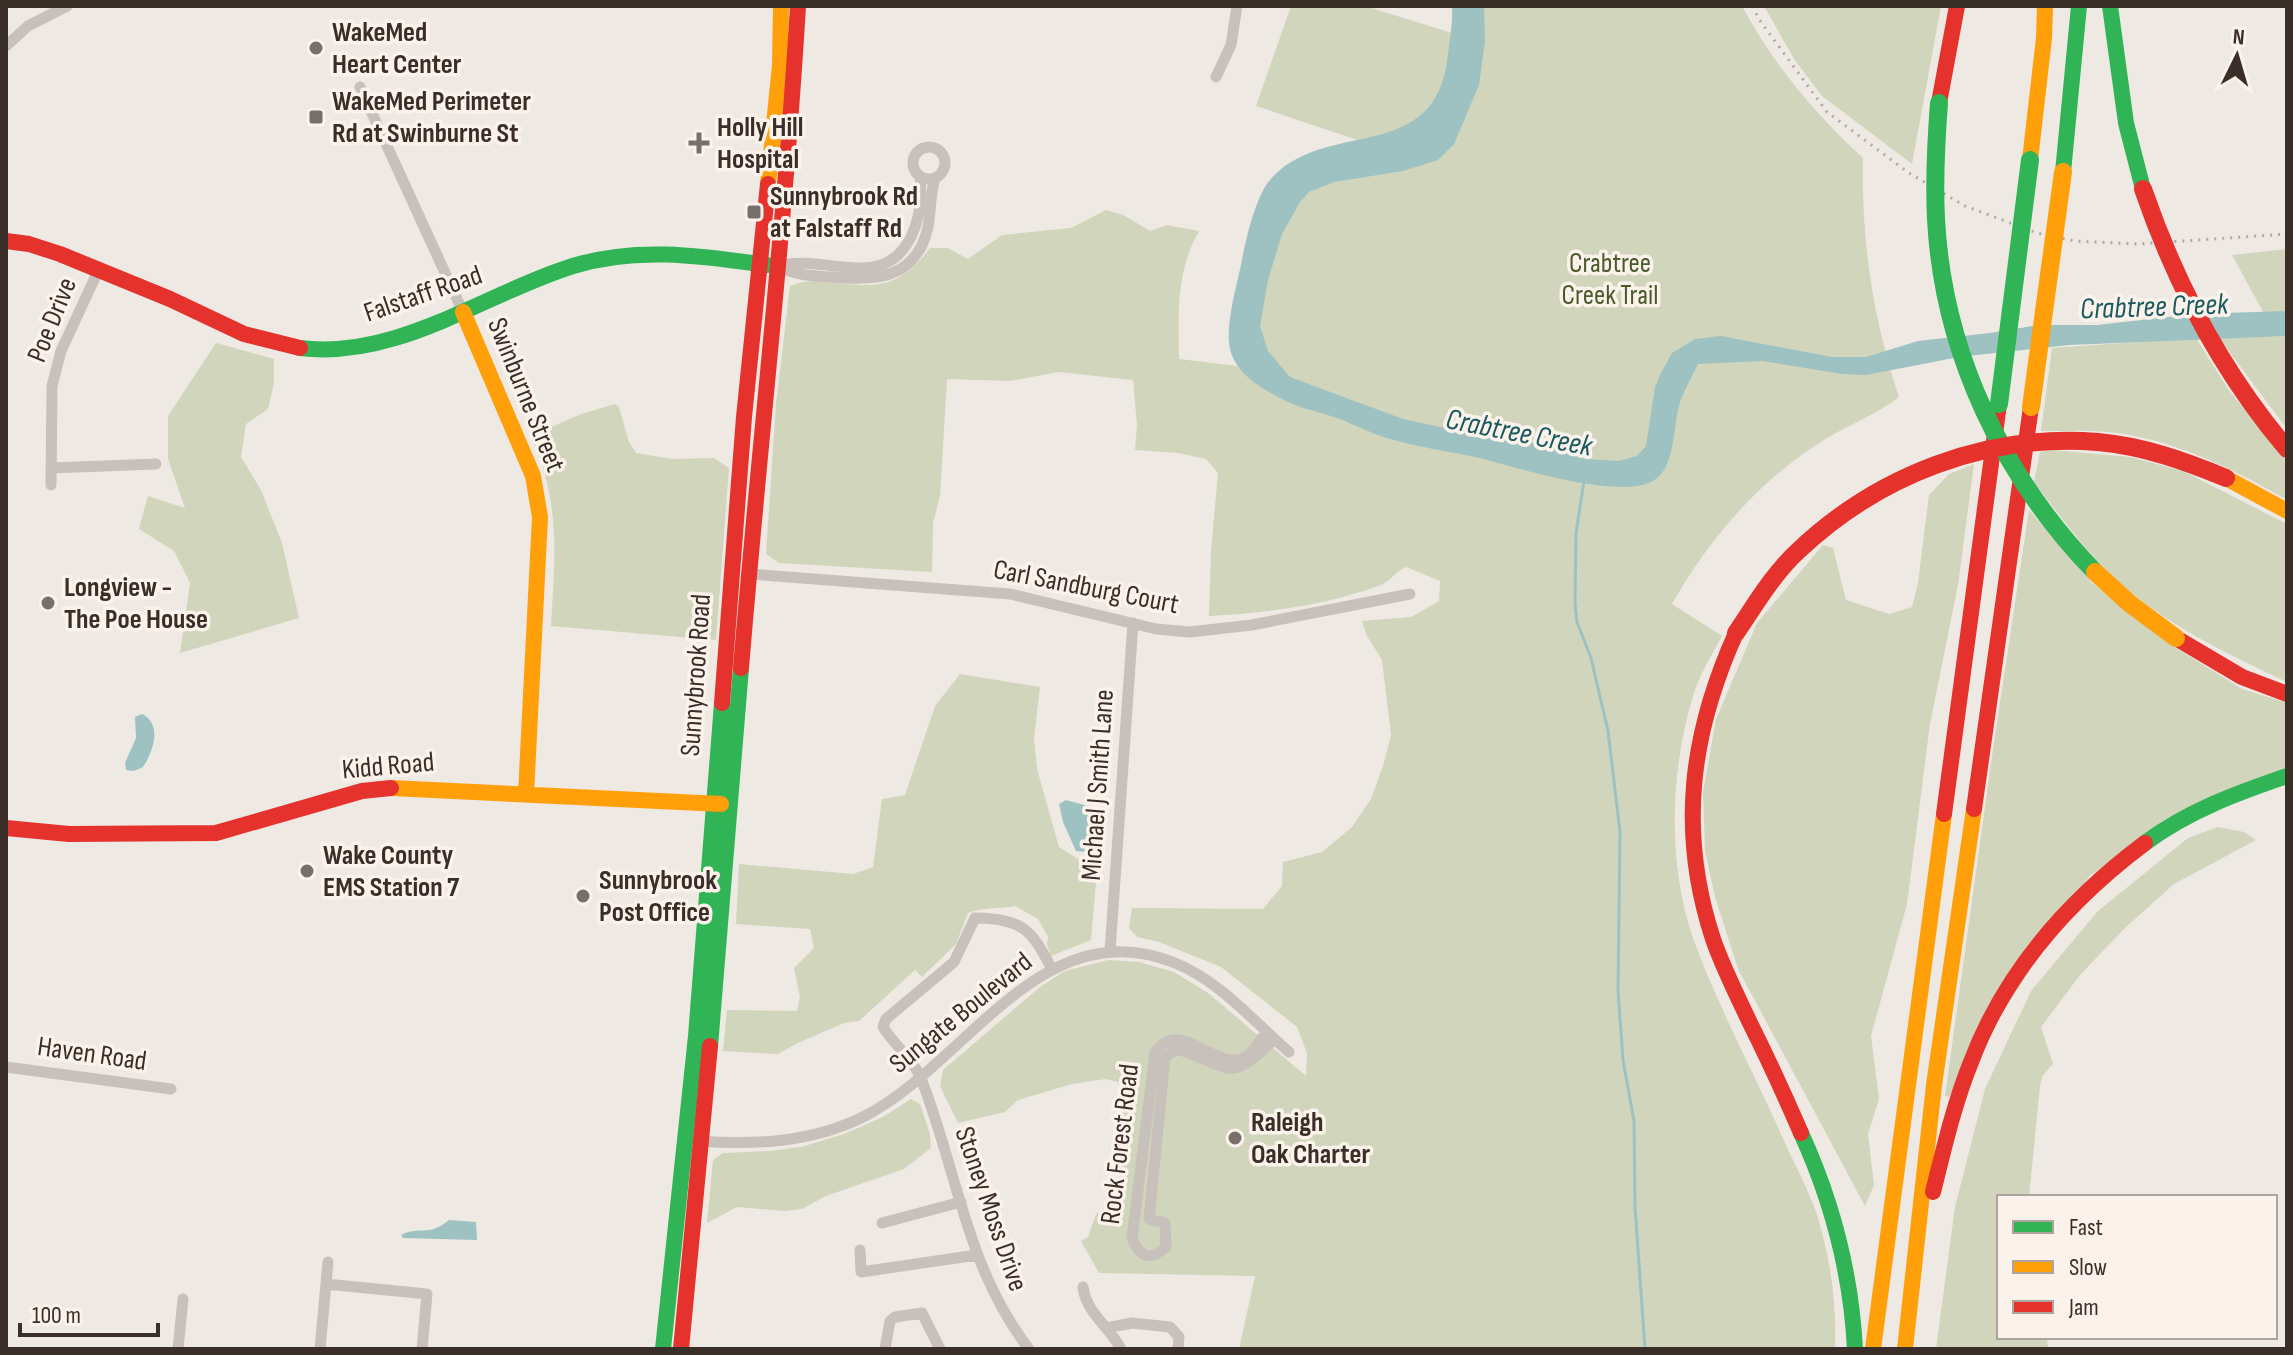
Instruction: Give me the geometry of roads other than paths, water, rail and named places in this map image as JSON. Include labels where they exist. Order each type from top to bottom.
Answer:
[{"type":"main road","name":"Sunnybrook Road","points":[[681,1349],[693,1141],[723,804],[750,574],[782,42],[781,6]]},
{"type":"main road","name":"Sunnybrook Road","points":[[723,804],[739,492],[794,88],[798,6]]},
{"type":"main road","points":[[1957,6],[1939,103],[1933,210],[1939,263],[1954,332],[1967,375],[1990,430],[2037,505],[2078,555],[2117,593],[2176,638],[2242,677],[2287,694]]},
{"type":"main road","points":[[1873,1349],[1999,404],[2030,160],[2045,6]]},
{"type":"main road","points":[[1905,1349],[1934,1085],[2063,172],[2079,6]]},
{"type":"main road","points":[[2110,6],[2126,123],[2158,236],[2183,294],[2233,381],[2287,449]]},
{"type":"main road","name":"Falstaff Road","points":[[6,241],[49,248],[250,337],[323,350],[392,339],[569,268],[611,256],[647,253],[768,265]]},
{"type":"main road","name":"Swinburne Street","points":[[463,312],[533,476],[540,517],[526,794]]},
{"type":"main road","points":[[1855,1349],[1848,1269],[1836,1217],[1814,1159],[1714,941],[1695,869],[1690,822],[1699,736],[1710,691],[1736,633],[1764,590],[1827,524],[1898,479],[1932,464],[1972,452],[2041,442],[2104,443],[2185,461],[2226,478],[2287,511]]},
{"type":"main road","points":[[739,492],[744,508],[742,560],[750,574]]},
{"type":"main road","points":[[1918,1246],[1956,1105],[1973,1057],[1997,1005],[2032,953],[2074,903],[2114,866],[2154,837],[2233,795],[2287,776]]},
{"type":"main road","name":"Kidd Road","points":[[6,828],[69,834],[216,833],[362,791],[421,788],[723,804]]},
{"type":"main road","name":"Sunnybrook Road","points":[[663,1349],[693,1141]]},
{"type":"street","points":[[6,46],[28,26],[67,6]]},
{"type":"street","points":[[1216,77],[1231,45],[1237,6]]},
{"type":"street","name":"Swinburne Street","points":[[360,87],[463,312]]},
{"type":"street","name":"Falstaff Road","points":[[933,147],[943,154],[946,163],[943,172],[935,178],[929,226],[922,245],[912,261],[897,272],[879,279],[859,280],[793,274],[768,265],[795,262],[866,268],[893,259],[914,236],[920,177],[913,167],[914,156],[921,148],[933,147]]},
{"type":"street","points":[[920,177],[935,178]]},
{"type":"street","name":"Poe Drive","points":[[51,485],[51,414],[55,374],[61,351],[99,269]]},
{"type":"street","points":[[51,468],[156,464]]},
{"type":"street","name":"Carl Sandburg Court","points":[[750,574],[1010,594],[1133,623],[1190,632],[1222,630],[1410,594]]},
{"type":"street","name":"Michael J Smith Lane","points":[[1110,951],[1133,623]]},
{"type":"street","name":"Stoney Moss Drive","points":[[1029,1349],[1002,1311],[977,1255],[921,1078],[883,1027],[886,1019],[954,962],[975,918],[998,918],[1020,925],[1037,940],[1052,969]]},
{"type":"street","name":"Sungate Boulevard","points":[[693,1141],[767,1143],[820,1132],[877,1110],[921,1078],[1025,987],[1052,969],[1092,953],[1130,951],[1160,957],[1196,973],[1289,1052]]},
{"type":"street","name":"Rock Forest Road","points":[[1270,1035],[1246,1066],[1223,1068],[1177,1049],[1165,1057],[1149,1219],[1165,1223],[1166,1247],[1156,1255],[1146,1256],[1137,1251],[1132,1238],[1155,1053],[1161,1044],[1173,1039],[1188,1041],[1225,1059],[1242,1059],[1270,1035]]},
{"type":"street","name":"Haven Road","points":[[6,1067],[171,1089]]},
{"type":"street","points":[[882,1223],[961,1202]]},
{"type":"street","points":[[860,1250],[861,1272],[977,1255]]},
{"type":"street","points":[[320,1349],[328,1262]]},
{"type":"street","points":[[326,1284],[427,1294],[422,1349]]},
{"type":"street","points":[[1083,1287],[1085,1298],[1121,1349]]},
{"type":"street","points":[[178,1349],[183,1299]]},
{"type":"street","points":[[885,1349],[890,1321],[922,1313],[940,1349]]},
{"type":"street","points":[[1106,1328],[1132,1323],[1170,1327],[1179,1337],[1178,1349]]},
{"type":"water","points":[[1452,6],[1484,6],[1485,41],[1479,85],[1454,144],[1438,160],[1403,171],[1334,182],[1309,192],[1282,234],[1268,280],[1260,326],[1268,351],[1290,377],[1403,419],[1449,429],[1469,428],[1544,445],[1585,459],[1619,461],[1637,456],[1646,446],[1655,387],[1661,373],[1672,353],[1695,339],[1721,336],[1832,357],[1866,357],[1918,341],[2039,325],[2097,325],[2193,314],[2287,311],[2287,336],[2069,345],[1959,357],[1866,375],[1763,361],[1698,364],[1680,402],[1665,469],[1649,483],[1632,487],[1586,484],[1403,442],[1292,404],[1252,381],[1238,367],[1230,349],[1232,307],[1255,209],[1270,180],[1293,161],[1319,149],[1401,127],[1423,113],[1439,90],[1448,54]]},
{"type":"water","points":[[142,714],[152,724],[153,746],[143,767],[126,770],[125,763],[136,738],[135,717]]},
{"type":"water","points":[[1066,800],[1088,806],[1097,818],[1088,852],[1076,851],[1063,822],[1059,804]]},
{"type":"water","points":[[449,1220],[476,1222],[477,1240],[403,1238],[401,1235],[435,1229]]},
{"type":"waterway","points":[[1584,481],[1576,533],[1575,603],[1577,622],[1591,658],[1608,731],[1620,832],[1618,991],[1623,1060],[1634,1121],[1635,1207],[1645,1349]]},
{"type":"railway","points":[[1753,6],[1758,18],[1827,112],[1909,173],[1965,206],[2037,233],[2075,241],[2139,244],[2287,234]]},
{"type":"place","name":"WakeMed Heart Center","points":[[316,48]]},
{"type":"place","name":"WakeMed Perimeter Rd at Swinburne St","points":[[316,117]]},
{"type":"place","name":"Holly Hill Hospital","points":[[699,143]]},
{"type":"place","name":"Sunnybrook Rd at Falstaff Rd","points":[[754,212]]},
{"type":"place","name":"Longview - The Poe House","points":[[48,603]]},
{"type":"place","name":"Wake County EMS Station 7","points":[[307,871]]},
{"type":"place","name":"Sunnybrook Post Office","points":[[583,896]]},
{"type":"place","name":"Raleigh Oak Charter","points":[[1235,1138]]},
{"type":"park label","name":"Crabtree Creek Trail","points":[[1610,279]]},
{"type":"water label","name":"Crabtree Creek","points":[[2154,307]]},
{"type":"water label","name":"Crabtree Creek","points":[[1519,433]]}]
